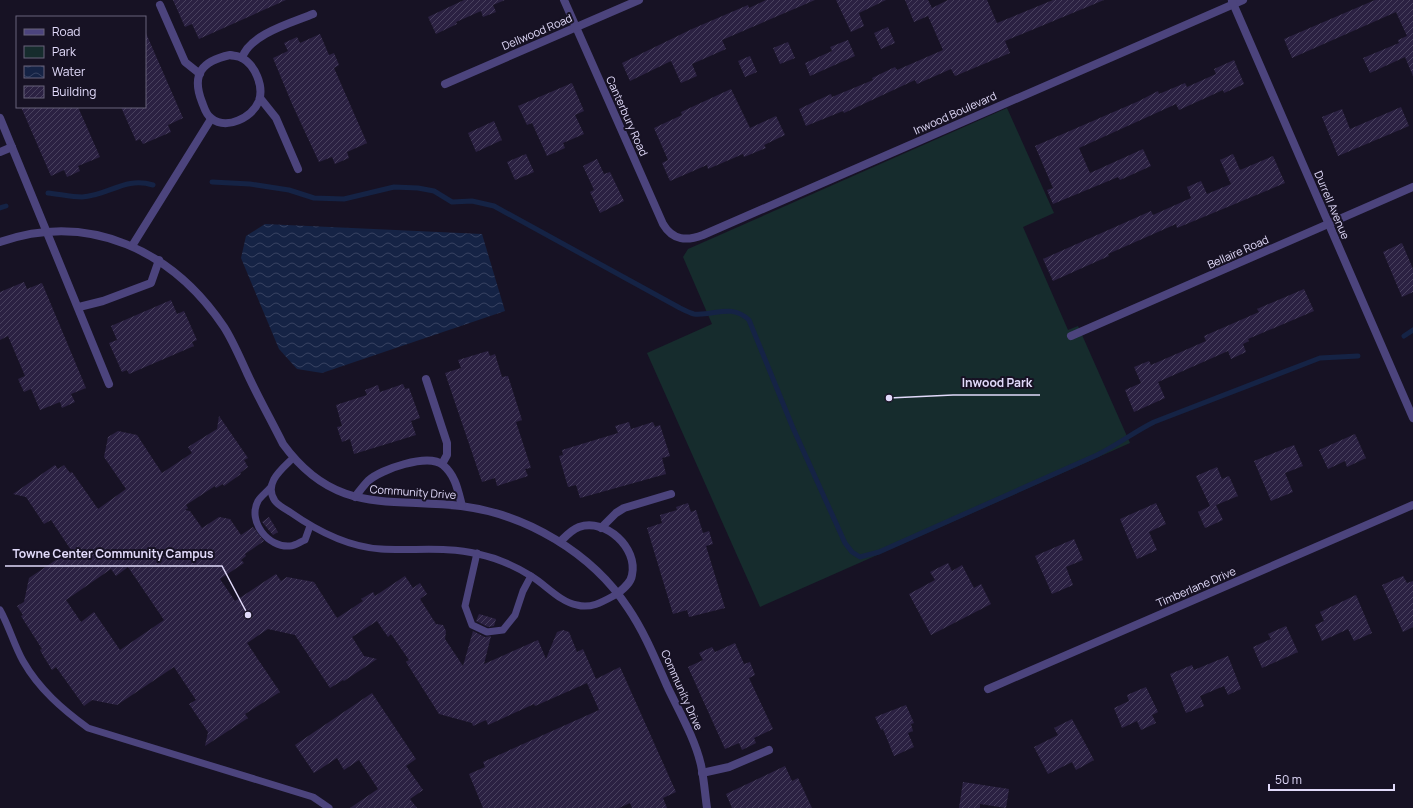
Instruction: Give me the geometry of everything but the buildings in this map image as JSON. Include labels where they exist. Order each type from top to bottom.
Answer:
[{"type":"street","name":"Canterbury Road","points":[[564,0],[658,214],[666,230],[676,237]]},
{"type":"street","name":"Dellwood Road","points":[[445,84],[639,0]]},
{"type":"street","name":"Inwood Boulevard","points":[[676,237],[689,239],[703,235],[1232,2],[1243,0]]},
{"type":"street","name":"Durrell Avenue","points":[[1232,2],[1413,418]]},
{"type":"street","points":[[160,5],[184,62],[200,74]]},
{"type":"street","points":[[242,58],[245,49],[258,38],[313,14]]},
{"type":"street","points":[[230,55],[242,58],[250,65],[256,74],[259,84],[260,98],[255,110],[248,116],[239,120],[224,122],[211,119],[200,96],[198,85],[202,68],[208,62],[218,57],[230,55]]},
{"type":"street","points":[[260,98],[276,118],[298,169]]},
{"type":"street","points":[[0,118],[109,384]]},
{"type":"street","points":[[132,246],[211,119]]},
{"type":"street","points":[[0,152],[12,147]]},
{"type":"street","name":"Bellaire Road","points":[[1072,336],[1413,187]]},
{"type":"street","name":"Community Drive","points":[[0,242],[14,237],[48,232],[77,232],[105,237],[132,246],[159,260],[200,295],[225,328],[283,444],[293,458],[326,485],[355,497],[385,502],[462,506],[500,515],[538,529],[560,542],[602,576],[627,607],[648,641],[694,746],[702,773],[707,808]]},
{"type":"street","points":[[78,307],[102,301],[151,283],[159,260]]},
{"type":"street","points":[[426,379],[448,443],[447,455],[442,464]]},
{"type":"street","points":[[355,497],[369,480],[384,472],[417,461],[430,461],[442,464],[455,480],[462,506]]},
{"type":"street","points":[[601,528],[616,513],[624,508],[671,494]]},
{"type":"street","name":"Timberlane Drive","points":[[988,689],[1413,505]]},
{"type":"street","points":[[560,542],[570,532],[579,527],[589,525],[601,528],[619,538],[631,557],[632,575],[628,584],[617,594]]},
{"type":"street","points":[[702,773],[729,767],[769,750]]},
{"type":"lane","points":[[293,458],[274,477],[271,488],[258,502],[255,520],[264,535],[274,543],[290,546],[304,540],[310,526]]},
{"type":"lane","points":[[271,488],[275,501],[310,526],[352,544],[380,549],[448,550],[477,553],[504,562],[532,576],[556,594],[576,605],[599,604],[617,594]]},
{"type":"lane","points":[[477,553],[465,606],[472,625],[487,632],[503,630],[515,615],[523,591],[532,576]]},
{"type":"lane","points":[[0,610],[22,660],[43,690],[68,713],[88,728],[313,797],[329,808]]},
{"type":"green space","points":[[1007,108],[1054,213],[1023,227],[1068,330],[1078,326],[1130,443],[760,607],[647,353],[712,324],[683,257],[688,249]]},
{"type":"water","points":[[265,224],[482,234],[505,311],[322,373],[297,369],[279,349],[241,258],[246,236]]},
{"type":"waterway","points":[[212,182],[250,184],[289,190],[314,198],[344,199],[394,187],[418,188],[434,191],[452,202],[472,201],[494,206],[680,308],[694,314],[729,311],[742,315],[749,320],[793,428],[845,543],[852,552],[860,557],[879,552],[1097,455],[1154,422],[1320,358],[1358,356]]},
{"type":"waterway","points":[[48,193],[82,197],[91,196],[134,183],[153,185]]},
{"type":"waterway","points":[[0,208],[6,206]]},
{"type":"waterway","points":[[1404,336],[1413,330]]},
{"type":"place","name":"Inwood Park","points":[[889,398]]},
{"type":"place","name":"Towne Center Community Campus","points":[[248,615]]}]
